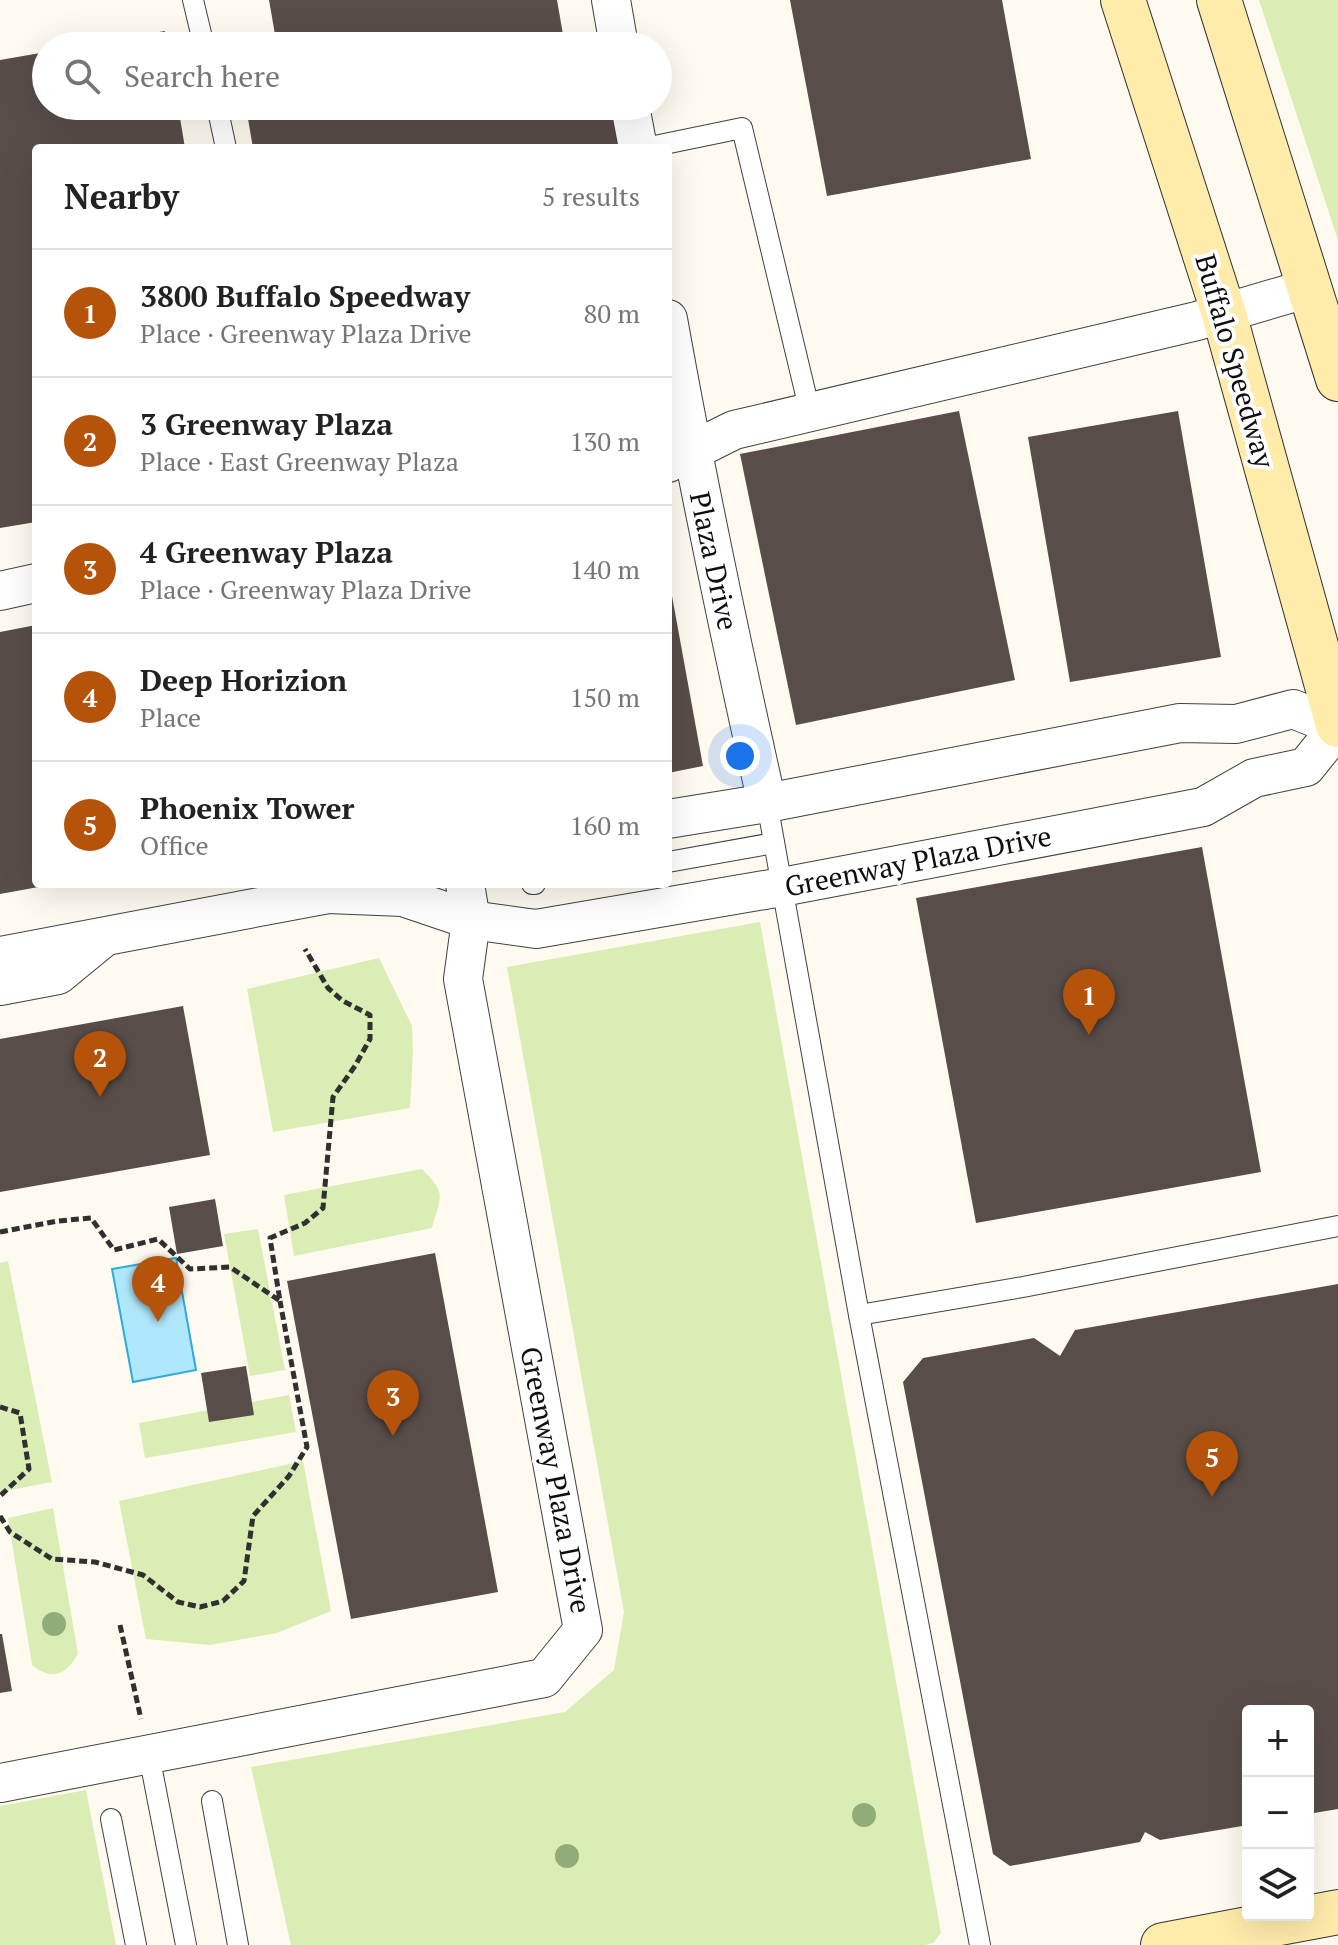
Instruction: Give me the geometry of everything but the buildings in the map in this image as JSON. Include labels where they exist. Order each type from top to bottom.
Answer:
[{"type":"main road","name":"Buffalo Speedway","points":[[1123,0],[1224,314],[1338,727]]},
{"type":"main road","points":[[1219,0],[1338,379]]},
{"type":"main road","points":[[1163,1945],[1338,1912]]},
{"type":"street","points":[[611,0],[617,32]]},
{"type":"street","points":[[633,120],[637,144]]},
{"type":"street","points":[[680,458],[734,430],[1224,314],[1309,288]]},
{"type":"street","name":"Plaza Drive","points":[[672,365],[680,458],[730,641],[767,803]]},
{"type":"street","points":[[0,591],[32,584]]},
{"type":"street","points":[[672,818],[767,803],[1180,723],[1236,724],[1293,709],[1338,727]]},
{"type":"street","name":"Greenway Plaza Drive","points":[[0,956],[340,889],[468,902],[536,929],[782,887],[1203,807],[1254,778],[1306,767],[1338,727]]},
{"type":"street","name":"Greenway Plaza Drive","points":[[0,1783],[544,1678],[583,1630],[463,979],[468,902]]},
{"type":"street","points":[[0,986],[58,975],[105,937]]},
{"type":"lane","points":[[193,0],[201,32]]},
{"type":"lane","points":[[220,120],[225,144]]},
{"type":"lane","points":[[664,144],[742,128],[810,412]]},
{"type":"lane","points":[[767,803],[859,1315],[980,1945]]},
{"type":"lane","points":[[672,861],[774,843]]},
{"type":"lane","points":[[859,1315],[1023,1287],[1338,1226]]},
{"type":"lane","points":[[149,1755],[186,1945]]},
{"type":"lane","points":[[212,1801],[238,1945]]},
{"type":"lane","points":[[111,1819],[136,1945]]},
{"type":"path","points":[[0,1516],[10,1532],[52,1559],[95,1562],[143,1575],[178,1602],[200,1607],[223,1601],[244,1581],[253,1516],[289,1476],[307,1447],[270,1238],[305,1223],[323,1208],[333,1097],[370,1039],[370,1015],[343,1001],[328,988],[305,949]]},
{"type":"path","points":[[0,1232],[91,1218],[114,1250],[158,1239],[190,1269],[230,1267],[280,1301]]},
{"type":"path","points":[[0,1407],[20,1413],[29,1469],[0,1496]]},
{"type":"path","points":[[120,1625],[149,1755]]},
{"type":"green space","points":[[1259,0],[1338,0],[1338,240]]},
{"type":"green space","points":[[760,922],[941,1933],[933,1943],[925,1945],[291,1945],[251,1767],[565,1712],[614,1670],[624,1612],[507,967]]},
{"type":"green space","points":[[379,958],[412,1026],[410,1108],[273,1132],[247,989]]},
{"type":"green space","points":[[422,1169],[439,1190],[432,1228],[294,1256],[284,1195]]},
{"type":"green space","points":[[258,1229],[285,1370],[250,1376],[224,1234]]},
{"type":"green space","points":[[8,1261],[52,1482],[0,1492],[0,1263]]},
{"type":"green space","points":[[289,1395],[296,1432],[145,1458],[139,1423]]},
{"type":"green space","points":[[303,1461],[331,1611],[277,1633],[210,1645],[146,1639],[119,1501]]},
{"type":"green space","points":[[53,1508],[78,1654],[64,1671],[53,1674],[32,1665],[8,1518]]},
{"type":"green space","points":[[86,1790],[116,1945],[0,1945],[0,1806]]},
{"type":"water","points":[[176,1258],[196,1370],[133,1382],[112,1269]]},
{"type":"place","name":"3800 Buffalo Speedway","points":[[1089,1035]]},
{"type":"place","name":"3 Greenway Plaza","points":[[100,1097]]},
{"type":"place","name":"Deep Horizion","points":[[158,1322]]},
{"type":"place","name":"4 Greenway Plaza","points":[[393,1436]]},
{"type":"place","name":"Phoenix Tower","points":[[1212,1497]]}]
